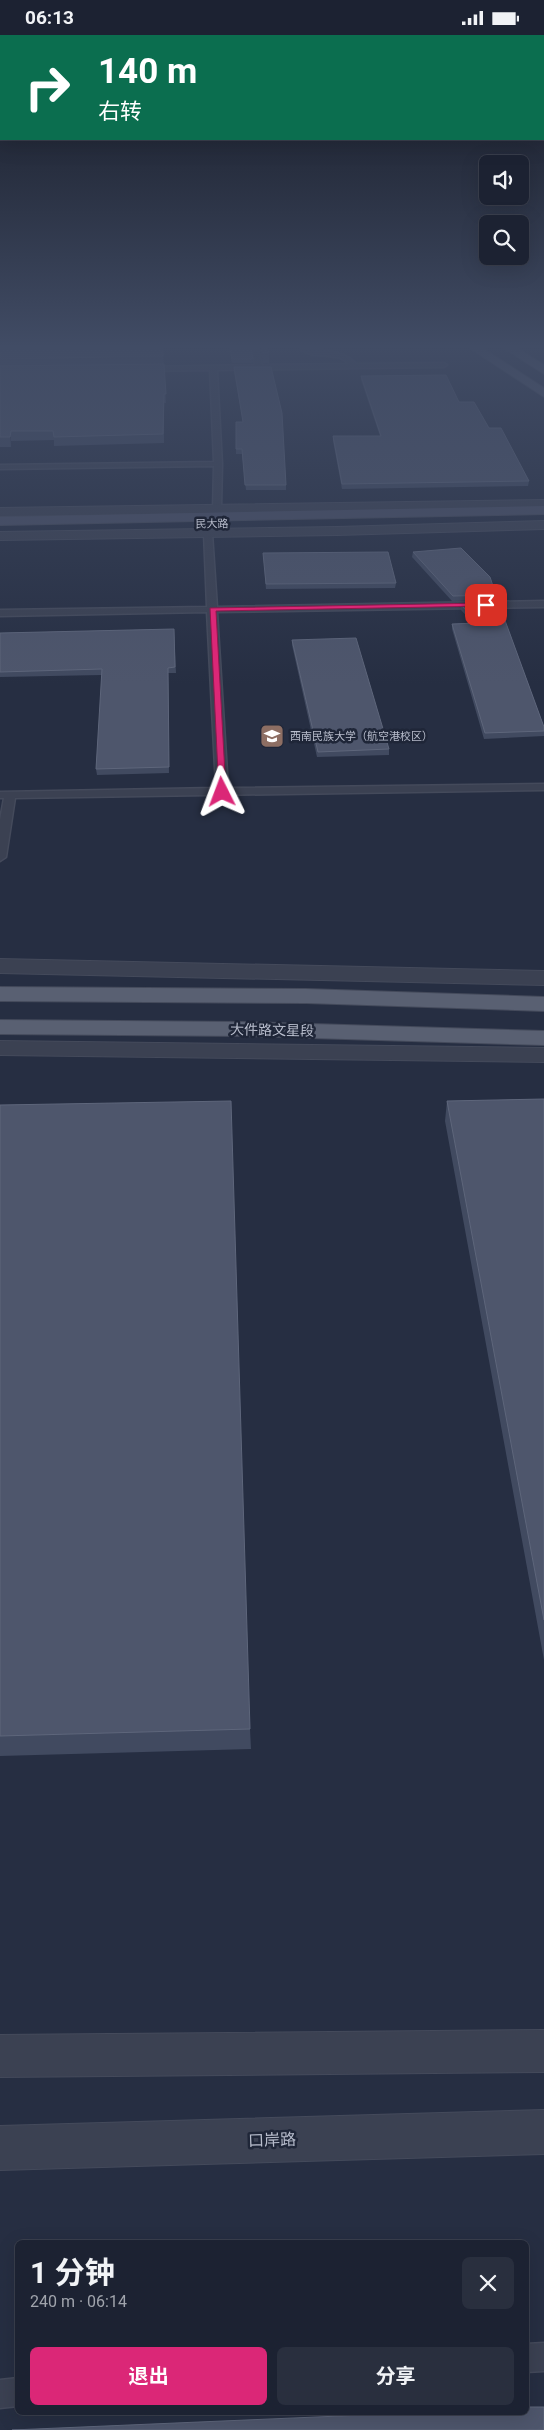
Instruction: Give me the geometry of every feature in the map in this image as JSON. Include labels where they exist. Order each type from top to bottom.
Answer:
[{"type":"main road","name":"民大路","points":[[0,521],[544,510]]},
{"type":"main road","name":"民大路","points":[[0,528],[544,517]]},
{"type":"main road","points":[[0,994],[306,996],[544,1004]]},
{"type":"main road","name":"大件路文星段","points":[[0,1027],[242,1029],[544,1038]]},
{"type":"street","points":[[0,512],[544,504]]},
{"type":"street","points":[[0,537],[544,525]]},
{"type":"street","points":[[0,966],[544,978]]},
{"type":"street","points":[[0,1048],[544,1055]]},
{"type":"street","points":[[0,2056],[544,2051]]},
{"type":"street","name":"口岸路","points":[[0,2148],[544,2132]]},
{"type":"lane","points":[[217,509],[218,461]]},
{"type":"lane","points":[[0,467],[218,464]]},
{"type":"lane","points":[[208,533],[222,792]]},
{"type":"lane","points":[[0,613],[544,604]]},
{"type":"lane","points":[[0,857],[5,795],[544,787]]},
{"type":"lane","points":[[529,2358],[544,2357]]},
{"type":"lane","points":[[0,2394],[15,2393]]},
{"type":"building","points":[[243,461],[285,461],[286,485],[245,485]]},
{"type":"building","points":[[338,461],[518,461],[529,481],[342,484]]},
{"type":"building","points":[[461,548],[490,577],[496,595],[453,596],[413,552]]},
{"type":"building","points":[[388,552],[396,583],[266,584],[263,553]]},
{"type":"building","points":[[499,604],[544,731],[485,733],[452,624],[478,623],[461,605]]},
{"type":"building","points":[[174,629],[175,667],[168,668],[169,767],[96,769],[102,669],[0,672],[0,633]]},
{"type":"building","points":[[356,638],[389,749],[318,752],[292,640]]},
{"type":"building","points":[[544,1099],[544,1620],[447,1101]]},
{"type":"building","points":[[231,1101],[250,1729],[0,1736],[0,1105]]},
{"type":"building","points":[[529,2407],[544,2407],[544,2430],[12,2430],[363,2415],[529,2415]]},
{"type":"place","name":"西南民族大学（航空港校区）","points":[[272,736]]},
{"type":"route","points":[[222,792],[212,609],[486,605]]}]
